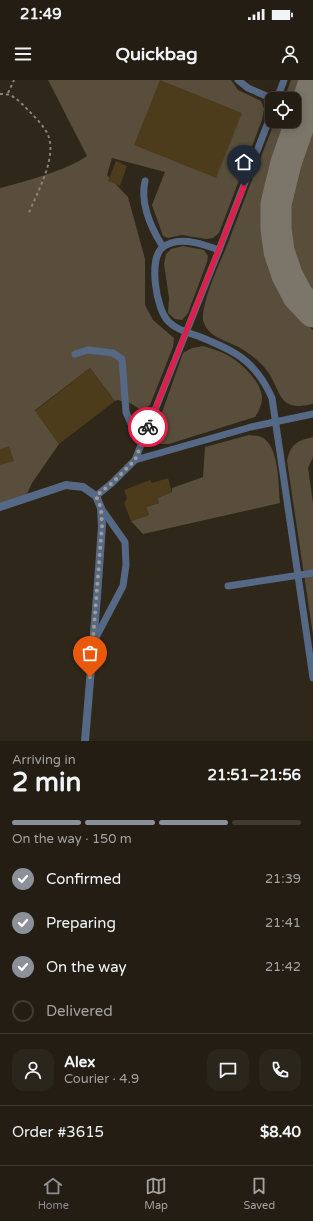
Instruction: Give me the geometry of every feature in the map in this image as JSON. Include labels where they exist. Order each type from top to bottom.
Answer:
[{"type":"street","points":[[0,507],[66,485],[83,487],[96,496],[101,508],[102,526],[85,741]]},
{"type":"lane","points":[[238,80],[248,88],[265,95]]},
{"type":"lane","points":[[280,92],[284,80]]},
{"type":"lane","points":[[96,496],[112,483],[135,460],[266,128]]},
{"type":"lane","points":[[145,181],[145,205],[155,235],[163,247]]},
{"type":"lane","points":[[219,250],[190,242],[175,242],[163,247],[156,257],[155,273],[160,310],[168,322],[186,332],[233,351],[252,365],[264,381],[272,398],[313,678]]},
{"type":"lane","points":[[75,354],[88,350],[113,352],[122,359],[126,412],[132,426],[144,438]]},
{"type":"lane","points":[[135,460],[251,427],[313,414]]},
{"type":"lane","points":[[93,643],[123,586],[126,565],[126,542],[101,508]]},
{"type":"lane","points":[[228,586],[313,573]]},
{"type":"path","points":[[8,93],[14,80]]},
{"type":"path","points":[[0,94],[8,93],[16,98],[46,131],[51,146],[49,164],[28,215]]},
{"type":"shaded area","points":[[48,80],[231,80],[238,90],[261,101],[264,109],[262,120],[219,233],[213,238],[206,239],[182,235],[168,238],[163,236],[152,205],[165,172],[112,158],[107,175],[128,197],[145,259],[145,305],[153,320],[174,338],[173,347],[150,405],[142,411],[132,404],[118,400],[115,401],[90,368],[35,410],[59,444],[32,483],[25,498],[0,507],[0,188],[57,171],[87,156]]},
{"type":"shaded area","points":[[291,80],[303,80],[299,92],[287,92]]},
{"type":"shaded area","points":[[313,120],[313,296],[301,278],[293,254],[289,235],[288,216],[294,178]]},
{"type":"shaded area","points":[[272,128],[286,128],[278,151],[264,206],[263,232],[266,256],[275,280],[290,305],[313,330],[313,404],[300,406],[285,402],[270,375],[261,364],[241,348],[212,334],[203,322],[204,308],[211,283]]},
{"type":"shaded area","points":[[183,246],[204,250],[208,256],[188,313],[182,320],[175,319],[168,313],[169,298],[164,264],[166,254],[171,249]]},
{"type":"shaded area","points":[[203,346],[231,358],[252,376],[261,392],[262,400],[259,410],[255,417],[169,444],[160,444],[156,440],[155,432],[183,353],[192,348]]},
{"type":"shaded area","points":[[249,435],[261,437],[267,441],[272,448],[277,467],[280,503],[143,534],[131,521],[149,515],[146,507],[159,503],[157,498],[172,492],[172,488],[203,477],[205,447]]},
{"type":"shaded area","points":[[313,437],[313,457],[308,468],[313,503],[313,635],[287,461],[290,451],[295,444]]},
{"type":"building","points":[[160,80],[242,113],[216,178],[134,145]]},
{"type":"building","points":[[116,161],[127,166],[120,186],[108,181]]},
{"type":"building","points":[[90,368],[115,401],[59,444],[35,411]]},
{"type":"building","points":[[9,446],[14,461],[0,465],[0,449]]},
{"type":"building","points":[[168,478],[172,492],[157,498],[159,503],[146,507],[149,515],[131,521],[124,503],[127,498],[124,490],[150,480],[152,483]]},
{"type":"taxiway","points":[[313,85],[286,163],[276,204],[276,229],[279,251],[287,275],[298,296],[313,312]]},
{"type":"way so far","points":[[90,677],[102,526],[101,508],[96,496],[112,483],[135,460],[148,427]]},
{"type":"route","points":[[148,427],[244,186]]}]
